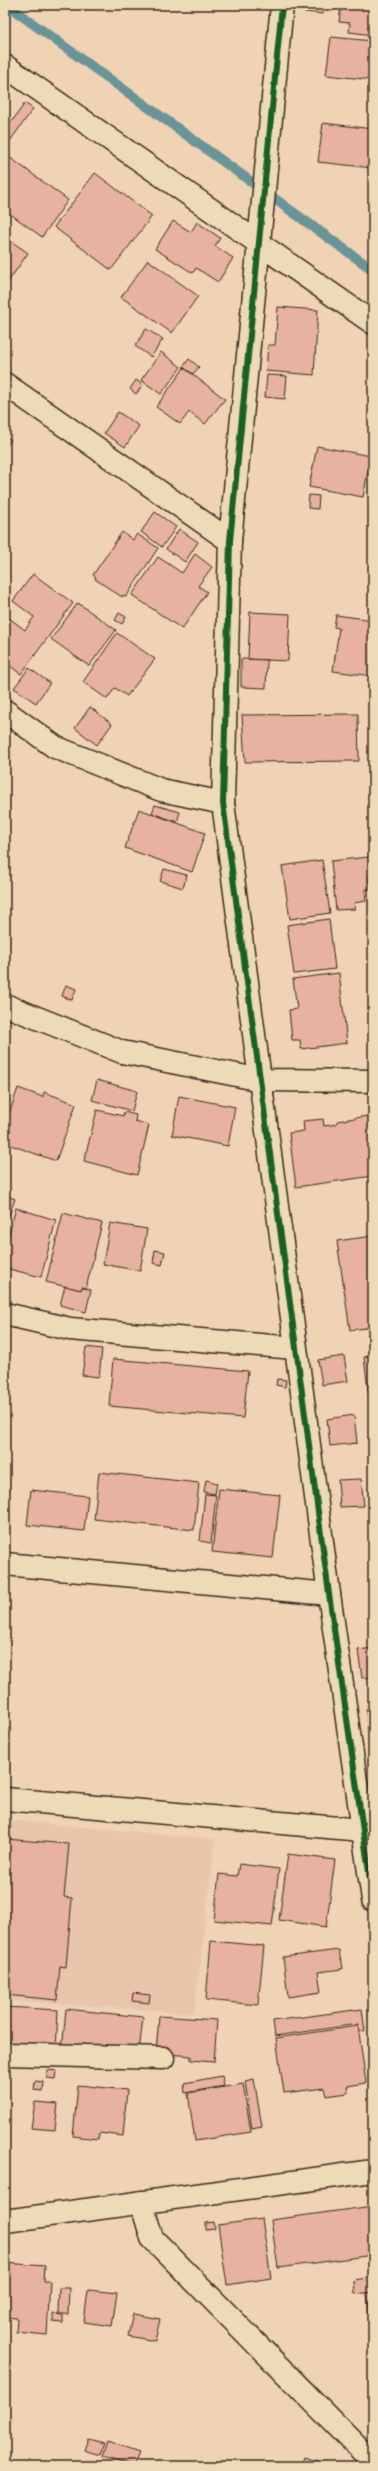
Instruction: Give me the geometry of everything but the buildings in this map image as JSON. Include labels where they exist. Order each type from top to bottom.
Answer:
[{"type":"street","points":[[282,5],[260,246],[230,541],[223,803],[261,1080],[328,1594],[373,1900]]},
{"type":"street","points":[[5,66],[260,246],[373,323]]},
{"type":"street","points":[[5,384],[230,541]]},
{"type":"street","points":[[5,711],[56,747],[161,790],[223,803]]},
{"type":"street","points":[[5,1005],[122,1052],[261,1080],[373,1081]]},
{"type":"street","points":[[5,1314],[70,1330],[295,1348]]},
{"type":"street","points":[[5,1564],[328,1594]]},
{"type":"street","points":[[5,1799],[362,1830]]},
{"type":"street","points":[[5,2054],[163,2058]]},
{"type":"street","points":[[5,2221],[373,2171]]},
{"type":"street","points":[[141,2202],[152,2238],[373,2462]]},
{"type":"shaded area","points":[[5,1820],[215,1839],[194,2013],[5,2000]]},
{"type":"waterway","points":[[7,5],[373,270]]},
{"type":"cycle path","points":[[282,5],[230,541],[223,803],[329,1594],[373,1900]]}]
